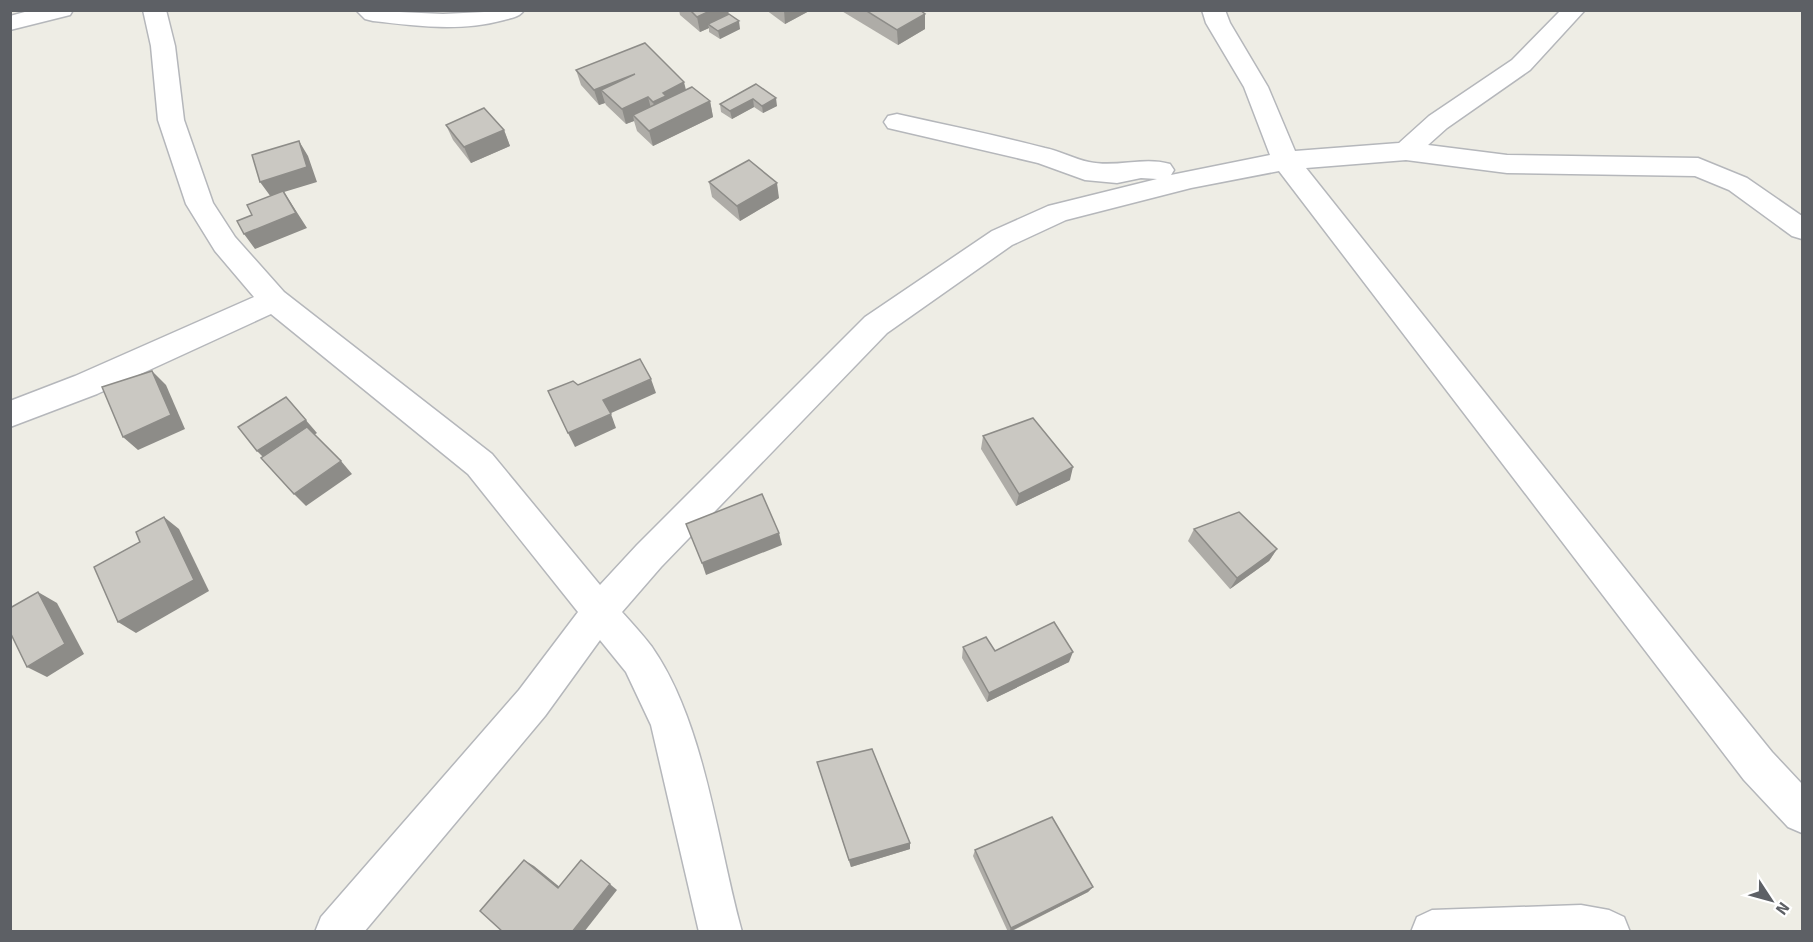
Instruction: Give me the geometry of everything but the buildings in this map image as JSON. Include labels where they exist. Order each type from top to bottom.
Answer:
[{"type":"street","points":[[10,22],[62,10]]},
{"type":"street","points":[[154,10],[163,46],[171,120],[200,204],[225,244],[274,300],[480,464],[639,660],[656,691],[673,734],[701,858],[721,932]]},
{"type":"street","points":[[367,10],[373,14],[444,22],[492,17],[513,10]]},
{"type":"street","points":[[1214,10],[1218,23],[1256,87],[1286,161],[1758,766],[1803,813]]},
{"type":"street","points":[[1406,151],[1438,122],[1521,65],[1574,10]]},
{"type":"street","points":[[897,122],[1044,156],[1085,171],[1117,174],[1141,169],[1162,170],[1191,179]]},
{"type":"street","points":[[336,932],[532,704],[600,610],[779,421],[876,325],[1002,238],[1058,213],[1191,179],[1286,161],[1406,151],[1507,164],[1698,167],[1738,184],[1803,229]]},
{"type":"street","points":[[10,414],[86,385],[274,300]]},
{"type":"street","points":[[1432,932],[1581,926],[1609,932]]}]
